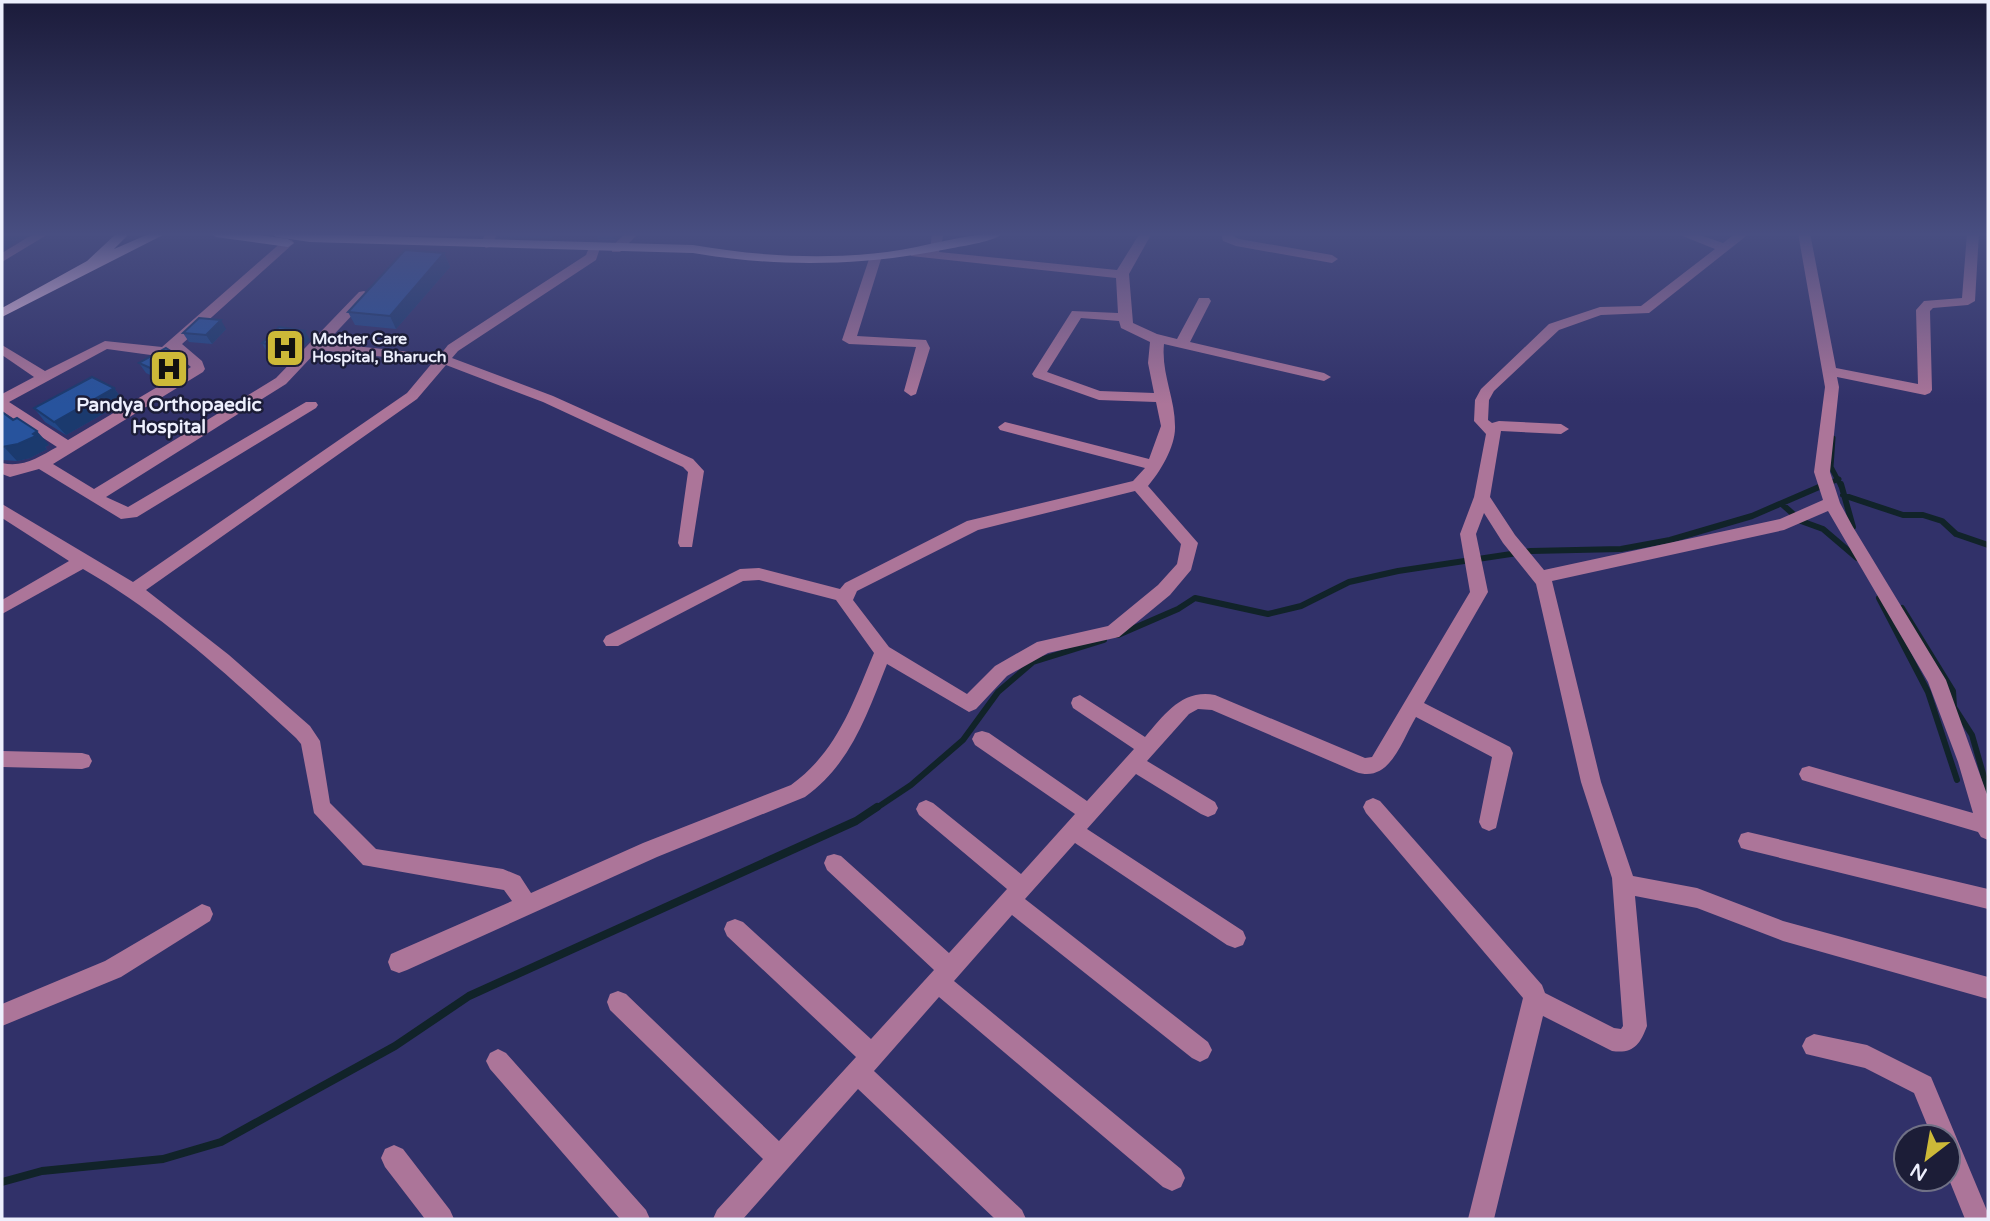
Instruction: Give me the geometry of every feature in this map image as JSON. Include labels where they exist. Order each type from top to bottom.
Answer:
[{"type":"main road","points":[[2,313],[44,290]]},
{"type":"street","points":[[68,447],[2,402],[105,345],[158,352],[174,345],[235,290]]},
{"type":"street","points":[[94,497],[277,384],[370,290]]},
{"type":"street","points":[[134,590],[412,396],[453,348],[539,290]]},
{"type":"street","points":[[865,290],[849,340],[921,343],[923,348],[911,391]]},
{"type":"street","points":[[1123,290],[1125,317],[1129,328],[1155,338],[1324,377]]},
{"type":"street","points":[[1492,432],[1481,421],[1484,394],[1554,327],[1600,311],[1640,312],[1669,290]]},
{"type":"street","points":[[1814,290],[1832,387],[1822,472],[1832,503],[1937,680],[1968,762],[1987,829]]},
{"type":"street","points":[[1829,371],[1925,390],[1923,310],[1929,304],[1968,301],[1969,290]]},
{"type":"street","points":[[1182,343],[1204,301]]},
{"type":"street","points":[[1125,317],[1077,314],[1039,374],[1099,394],[1162,398]]},
{"type":"street","points":[[1139,485],[1190,543],[1185,566],[1164,590],[1113,632],[1043,647],[1002,671],[969,704],[883,652],[845,603],[844,596],[851,587],[974,525],[1139,485],[1147,480],[1168,431],[1155,363],[1155,338]]},
{"type":"street","points":[[2,468],[10,472],[45,462],[198,369],[197,364],[174,345]]},
{"type":"street","points":[[315,346],[442,359],[548,399],[688,463],[696,471],[686,543]]},
{"type":"street","points":[[2,349],[44,377]]},
{"type":"street","points":[[45,462],[46,467],[94,497],[121,513],[131,513],[311,405]]},
{"type":"street","points":[[728,1219],[1182,709],[1192,702],[1202,700],[1215,703],[1363,766],[1372,767],[1379,763],[1478,597],[1479,582],[1468,534],[1482,497],[1492,432],[1499,426],[1561,429]]},
{"type":"street","points":[[1005,427],[1153,465]]},
{"type":"street","points":[[1482,497],[1509,539],[1542,577],[1591,782],[1624,884],[1635,1026],[1632,1035],[1624,1041],[1612,1039],[1535,1000]]},
{"type":"street","points":[[1542,577],[1784,524],[1832,503]]},
{"type":"street","points":[[2,510],[134,590],[223,660],[303,732],[310,741],[321,807],[370,858],[503,879],[512,883],[527,906]]},
{"type":"street","points":[[2,608],[83,561]]},
{"type":"street","points":[[612,641],[740,575],[759,574],[844,596]]},
{"type":"street","points":[[399,962],[650,850],[798,792],[812,783],[838,755],[883,652]]},
{"type":"street","points":[[1080,703],[1140,756],[1208,808]]},
{"type":"street","points":[[1413,706],[1503,753],[1489,822]]},
{"type":"street","points":[[982,739],[1089,813]]},
{"type":"street","points":[[2,758],[82,761]]},
{"type":"street","points":[[1809,774],[1987,829]]},
{"type":"street","points":[[1373,807],[1530,986],[1535,1000],[1481,1219]]},
{"type":"street","points":[[926,808],[1016,894],[1200,1050]]},
{"type":"street","points":[[1073,831],[1235,938]]},
{"type":"street","points":[[1748,841],[1988,899]]},
{"type":"street","points":[[834,863],[944,975],[1172,1178]]},
{"type":"street","points":[[1624,884],[1697,898],[1783,931],[1988,988]]},
{"type":"street","points":[[2,1015],[113,969],[202,915]]},
{"type":"street","points":[[735,929],[1013,1219]]},
{"type":"street","points":[[618,1002],[779,1159]]},
{"type":"street","points":[[1814,1046],[1867,1058],[1917,1080],[1923,1085],[1938,1123]]},
{"type":"street","points":[[498,1061],[637,1219]]},
{"type":"street","points":[[394,1158],[440,1219]]},
{"type":"street","points":[[1962,1181],[1978,1219]]},
{"type":"building","points":[[368,290],[412,290],[390,316],[348,312]]},
{"type":"building","points":[[199,318],[221,320],[206,335],[183,333]]},
{"type":"building","points":[[279,327],[305,331],[288,347],[262,343]]},
{"type":"building","points":[[166,348],[180,357],[157,371],[139,363]]},
{"type":"building","points":[[92,377],[114,388],[54,422],[34,408]]},
{"type":"building","points":[[2,412],[37,431],[33,434],[36,436],[2,447]]},
{"type":"waterway","points":[[1833,438],[1831,467],[1838,480]]},
{"type":"waterway","points":[[1822,486],[1838,480]]},
{"type":"waterway","points":[[1838,480],[1841,486]]},
{"type":"waterway","points":[[1118,635],[1178,609],[1195,598],[1268,614],[1301,606],[1349,582],[1398,571],[1531,551],[1621,549],[1670,540],[1752,516],[1826,484]]},
{"type":"waterway","points":[[1841,484],[1844,495]]},
{"type":"waterway","points":[[1844,495],[1903,515],[1923,515],[1942,521],[1956,534],[1988,545]]},
{"type":"waterway","points":[[1844,495],[1853,527]]},
{"type":"waterway","points":[[1783,505],[1801,521],[1823,529],[1857,558]]},
{"type":"waterway","points":[[1879,598],[1928,692],[1957,780]]},
{"type":"waterway","points":[[1902,608],[1953,691],[1954,707],[1972,735],[1988,791]]},
{"type":"waterway","points":[[875,809],[911,785],[963,740],[998,692],[1033,662],[1104,640]]},
{"type":"waterway","points":[[2,1182],[42,1171],[163,1159],[221,1142],[395,1046],[469,996],[856,821],[877,807]]},
{"type":"place","name":"Mother Care Hospital, Bharuch","points":[[285,348]]},
{"type":"place","name":"Pandya Orthopaedic Hospital","points":[[169,369]]}]
